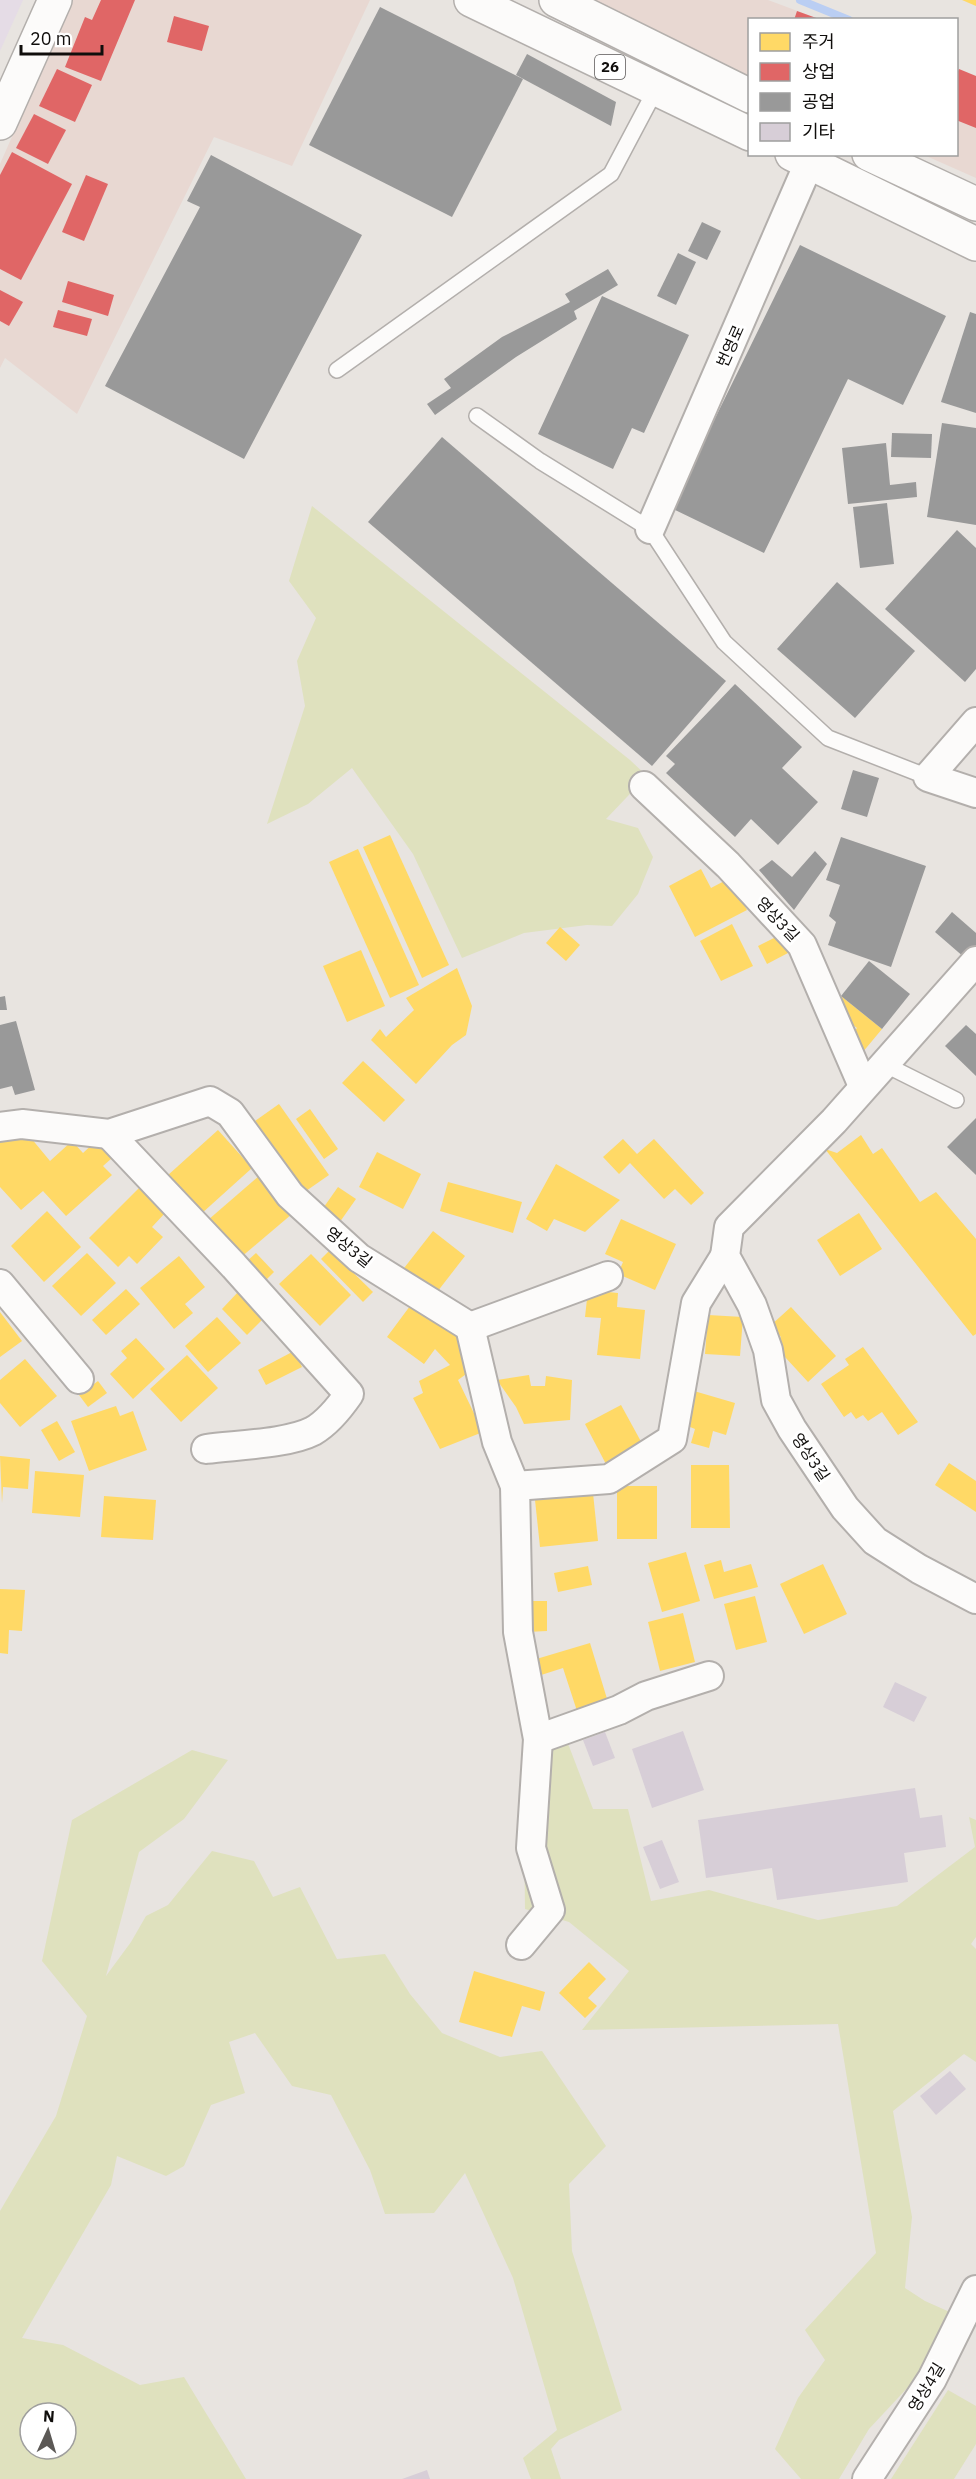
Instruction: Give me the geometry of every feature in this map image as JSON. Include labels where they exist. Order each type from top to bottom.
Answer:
[{"type":"main road","points":[[0,123],[55,0]]},
{"type":"main road","name":"26","points":[[471,0],[748,133]]},
{"type":"main road","name":"26","points":[[556,0],[748,95]]},
{"type":"main road","points":[[873,156],[976,204]]},
{"type":"main road","name":"번영로","points":[[801,159],[976,244]]},
{"type":"street","name":"번영로","points":[[650,529],[801,159]]},
{"type":"street","points":[[976,722],[928,777],[976,793]]},
{"type":"street","name":"영상3길","points":[[644,786],[728,865],[802,945],[863,1086]]},
{"type":"street","points":[[515,1486],[609,1479],[672,1439],[696,1303],[725,1256],[729,1227],[834,1121],[863,1086],[972,972]]},
{"type":"street","name":"영상3길","points":[[0,1127],[22,1124],[109,1134],[210,1101],[230,1113],[290,1195],[359,1258],[470,1328]]},
{"type":"street","points":[[109,1134],[234,1266],[350,1394],[337,1410],[313,1431],[276,1440],[206,1449]]},
{"type":"street","name":"영상3길","points":[[725,1256],[756,1316],[768,1350],[776,1400],[792,1429],[845,1508],[875,1541],[919,1569],[976,1599]]},
{"type":"street","points":[[521,1945],[550,1910],[531,1848],[538,1739],[518,1632],[515,1486],[497,1442],[470,1328],[608,1276]]},
{"type":"street","points":[[1,1287],[80,1379]]},
{"type":"street","points":[[538,1739],[619,1710],[646,1696],[709,1676]]},
{"type":"street","name":"영상4길","points":[[867,2479],[932,2379],[976,2290]]},
{"type":"lane","points":[[337,370],[611,174],[656,89]]},
{"type":"lane","points":[[477,416],[540,461],[650,529],[724,642],[828,738],[928,777]]},
{"type":"lane","points":[[884,1064],[956,1100]]},
{"type":"shaded area","points":[[0,0],[23,0],[0,51]]},
{"type":"shaded area","points":[[72,0],[370,0],[292,166],[214,137],[77,414],[5,358],[0,368],[0,164]]},
{"type":"shaded area","points":[[591,0],[768,0],[816,18],[748,18],[748,76]]},
{"type":"shaded area","points":[[958,72],[976,80],[976,178],[926,156],[958,156]]},
{"type":"green space","points":[[312,506],[647,776],[606,819],[638,828],[653,857],[638,894],[612,926],[587,925],[524,933],[462,958],[413,854],[352,768],[308,804],[267,824],[305,706],[297,661],[316,618],[289,581]]},
{"type":"green space","points":[[559,1720],[593,1809],[628,1809],[651,1901],[709,1890],[818,1920],[897,1906],[975,1847],[969,1817],[976,1820],[976,1937],[971,1944],[976,1949],[976,2062],[964,2054],[893,2111],[912,2217],[905,2288],[925,2301],[952,2313],[925,2369],[869,2429],[839,2479],[801,2479],[775,2449],[798,2398],[825,2360],[805,2330],[876,2253],[838,2024],[582,2030],[629,1971],[569,1922],[525,1909],[523,1743]]},
{"type":"green space","points":[[192,1750],[228,1760],[184,1819],[139,1852],[106,1976],[131,1942],[146,1916],[168,1905],[212,1851],[254,1861],[273,1897],[300,1887],[337,1959],[385,1954],[410,1994],[442,2033],[500,2057],[542,2051],[606,2146],[569,2184],[572,2251],[622,2410],[559,2440],[551,2449],[561,2479],[531,2479],[523,2458],[557,2430],[513,2278],[465,2173],[434,2213],[385,2214],[370,2170],[331,2095],[292,2086],[255,2033],[229,2042],[245,2093],[211,2105],[184,2166],[166,2176],[117,2156],[111,2185],[22,2338],[63,2345],[140,2385],[184,2377],[246,2479],[0,2479],[0,2211],[56,2116],[87,2016],[42,1961],[72,1820]]},
{"type":"green space","points":[[948,2390],[976,2406],[976,2444],[954,2479],[891,2479]]},
{"type":"building: 주거","points":[[962,0],[976,0],[976,6]]},
{"type":"building: 주거","points":[[390,835],[449,965],[422,978],[363,847]]},
{"type":"building: 주거","points":[[358,849],[419,985],[390,998],[329,862]]},
{"type":"building: 주거","points":[[701,869],[711,888],[730,878],[747,910],[695,937],[669,886]]},
{"type":"building: 주거","points":[[732,924],[753,966],[721,981],[700,941]]},
{"type":"building: 주거","points":[[560,927],[580,945],[566,961],[546,943]]},
{"type":"building: 주거","points":[[780,935],[788,953],[767,964],[758,946]]},
{"type":"building: 주거","points":[[361,950],[385,1006],[347,1022],[323,966]]},
{"type":"building: 주거","points":[[457,968],[472,1006],[466,1035],[452,1045],[416,1084],[371,1040],[380,1029],[386,1037],[414,1010],[406,998]]},
{"type":"building: 주거","points":[[841,996],[882,1029],[862,1053],[849,1037],[857,1028],[831,1008]]},
{"type":"building: 주거","points":[[363,1061],[405,1100],[384,1122],[342,1083]]},
{"type":"building: 주거","points":[[279,1104],[329,1175],[306,1191],[255,1121]]},
{"type":"building: 주거","points":[[310,1109],[338,1149],[324,1159],[296,1119]]},
{"type":"building: 주거","points":[[218,1130],[252,1168],[201,1214],[167,1176]]},
{"type":"building: 주거","points":[[26,1132],[50,1161],[72,1141],[83,1153],[97,1140],[112,1158],[103,1166],[112,1175],[66,1216],[43,1191],[21,1210],[0,1187],[0,1141],[5,1134],[10,1141]]},
{"type":"building: 주거","points":[[861,1135],[873,1154],[882,1148],[920,1202],[936,1192],[976,1239],[976,1334],[973,1336],[825,1149],[837,1153]]},
{"type":"building: 주거","points":[[623,1139],[637,1154],[654,1139],[704,1193],[691,1205],[675,1189],[664,1199],[630,1163],[619,1174],[603,1157]]},
{"type":"building: 주거","points":[[377,1152],[421,1174],[403,1209],[359,1187]]},
{"type":"building: 주거","points":[[556,1164],[620,1200],[585,1232],[554,1219],[547,1231],[526,1219]]},
{"type":"building: 주거","points":[[259,1176],[292,1214],[240,1258],[208,1220]]},
{"type":"building: 주거","points":[[448,1182],[522,1202],[513,1233],[440,1211]]},
{"type":"building: 주거","points":[[140,1187],[165,1213],[152,1227],[163,1237],[137,1264],[129,1256],[118,1267],[89,1238]]},
{"type":"building: 주거","points":[[338,1187],[356,1199],[337,1226],[319,1214]]},
{"type":"building: 주거","points":[[47,1211],[81,1247],[44,1282],[11,1246]]},
{"type":"building: 주거","points":[[859,1213],[882,1249],[840,1276],[817,1240]]},
{"type":"building: 주거","points":[[621,1219],[676,1244],[655,1290],[618,1274],[623,1262],[605,1254]]},
{"type":"building: 주거","points":[[433,1231],[465,1256],[434,1296],[401,1272]]},
{"type":"building: 주거","points":[[330,1250],[373,1292],[363,1302],[321,1259]]},
{"type":"building: 주거","points":[[87,1253],[116,1283],[81,1316],[52,1286]]},
{"type":"building: 주거","points":[[256,1253],[274,1272],[264,1282],[246,1262]]},
{"type":"building: 주거","points":[[311,1254],[351,1295],[320,1326],[279,1284]]},
{"type":"building: 주거","points":[[179,1256],[205,1287],[185,1304],[193,1313],[174,1329],[140,1288]]},
{"type":"building: 주거","points":[[126,1289],[140,1304],[106,1335],[92,1320]]},
{"type":"building: 주거","points":[[588,1290],[618,1293],[617,1307],[645,1310],[640,1359],[597,1355],[601,1318],[585,1317]]},
{"type":"building: 주거","points":[[238,1292],[264,1318],[247,1335],[222,1309]]},
{"type":"building: 주거","points":[[410,1306],[460,1338],[473,1369],[458,1380],[483,1432],[440,1449],[413,1398],[423,1393],[419,1381],[450,1365],[435,1349],[424,1364],[387,1337]]},
{"type":"building: 주거","points":[[791,1307],[836,1356],[808,1382],[773,1344],[781,1337],[770,1326]]},
{"type":"building: 주거","points":[[0,1312],[22,1341],[0,1357]]},
{"type":"building: 주거","points":[[708,1315],[743,1317],[740,1356],[705,1354]]},
{"type":"building: 주거","points":[[217,1317],[241,1343],[208,1372],[185,1346]]},
{"type":"building: 주거","points":[[136,1338],[165,1369],[133,1399],[110,1374],[127,1358],[121,1351]]},
{"type":"building: 주거","points":[[863,1347],[918,1422],[898,1435],[882,1412],[868,1421],[863,1415],[856,1419],[851,1412],[844,1417],[821,1384],[849,1365],[845,1359]]},
{"type":"building: 주거","points":[[294,1351],[302,1367],[266,1385],[258,1370]]},
{"type":"building: 주거","points":[[187,1355],[218,1388],[181,1422],[150,1389]]},
{"type":"building: 주거","points":[[25,1359],[57,1396],[20,1427],[0,1403],[0,1380]]},
{"type":"building: 주거","points":[[529,1375],[531,1386],[545,1386],[546,1376],[572,1380],[570,1420],[524,1424],[516,1407],[497,1380]]},
{"type":"building: 주거","points":[[98,1381],[107,1393],[88,1407],[79,1395]]},
{"type":"building: 주거","points":[[694,1391],[735,1403],[726,1435],[713,1431],[709,1448],[691,1443],[695,1429],[685,1425]]},
{"type":"building: 주거","points":[[621,1405],[644,1447],[607,1466],[585,1424]]},
{"type":"building: 주거","points":[[116,1406],[120,1416],[133,1411],[147,1450],[89,1471],[71,1421]]},
{"type":"building: 주거","points":[[57,1421],[75,1452],[59,1461],[41,1430]]},
{"type":"building: 주거","points":[[0,1456],[30,1459],[28,1489],[3,1487],[2,1503]]},
{"type":"building: 주거","points":[[949,1463],[976,1481],[976,1512],[935,1485]]},
{"type":"building: 주거","points":[[691,1465],[729,1465],[730,1528],[691,1528]]},
{"type":"building: 주거","points":[[35,1471],[84,1475],[80,1517],[32,1513]]},
{"type":"building: 주거","points":[[617,1486],[657,1486],[657,1539],[617,1539]]},
{"type":"building: 주거","points":[[593,1493],[598,1541],[540,1547],[535,1500]]},
{"type":"building: 주거","points":[[104,1496],[156,1500],[153,1540],[101,1537]]},
{"type":"building: 주거","points":[[686,1552],[700,1601],[662,1612],[648,1563]]},
{"type":"building: 주거","points":[[721,1560],[724,1572],[751,1564],[758,1587],[714,1599],[704,1565]]},
{"type":"building: 주거","points":[[823,1564],[847,1614],[804,1634],[780,1584]]},
{"type":"building: 주거","points":[[588,1566],[592,1585],[558,1592],[554,1573]]},
{"type":"building: 주거","points":[[0,1589],[25,1590],[22,1631],[9,1630],[8,1654],[0,1653]]},
{"type":"building: 주거","points":[[755,1596],[767,1642],[736,1650],[724,1604]]},
{"type":"building: 주거","points":[[526,1601],[547,1601],[547,1631],[527,1632]]},
{"type":"building: 주거","points":[[683,1613],[695,1662],[660,1671],[648,1622]]},
{"type":"building: 주거","points":[[590,1643],[608,1702],[577,1711],[563,1668],[538,1676],[533,1660]]},
{"type":"building: 주거","points":[[589,1962],[606,1979],[588,1998],[597,2006],[585,2018],[559,1993]]},
{"type":"building: 주거","points":[[474,1971],[545,1992],[540,2011],[522,2006],[512,2037],[459,2022]]},
{"type":"building: 상업","points":[[101,0],[135,0],[101,81],[65,67],[85,17],[92,20]]},
{"type":"building: 상업","points":[[797,11],[816,18],[795,18]]},
{"type":"building: 상업","points":[[174,16],[209,26],[202,51],[167,42]]},
{"type":"building: 상업","points":[[57,69],[92,85],[75,122],[39,106]]},
{"type":"building: 상업","points":[[959,69],[976,76],[976,128],[958,121]]},
{"type":"building: 상업","points":[[34,114],[66,130],[48,164],[16,148]]},
{"type":"building: 상업","points":[[12,152],[72,184],[21,280],[0,269],[0,175]]},
{"type":"building: 상업","points":[[86,175],[108,184],[84,241],[62,232]]},
{"type":"building: 상업","points":[[68,281],[114,295],[108,316],[62,302]]},
{"type":"building: 상업","points":[[0,290],[23,302],[9,326],[0,321]]},
{"type":"building: 상업","points":[[58,310],[92,319],[87,336],[53,327]]},
{"type":"building: 공업","points":[[380,7],[523,79],[452,217],[309,145]]},
{"type":"building: 공업","points":[[527,54],[616,102],[611,126],[516,75]]},
{"type":"building: 공업","points":[[211,155],[362,235],[244,459],[105,386],[200,207],[187,201]]},
{"type":"building: 공업","points":[[702,222],[721,231],[707,260],[688,251]]},
{"type":"building: 공업","points":[[800,245],[946,316],[903,405],[848,379],[764,553],[671,508]]},
{"type":"building: 공업","points":[[678,253],[696,262],[676,305],[657,296]]},
{"type":"building: 공업","points":[[608,269],[618,285],[574,311],[577,319],[516,357],[435,415],[427,404],[451,388],[444,379],[502,337],[570,302],[565,294]]},
{"type":"building: 공업","points":[[602,296],[689,335],[644,433],[632,428],[613,469],[538,434]]},
{"type":"building: 공업","points":[[970,312],[976,314],[976,413],[941,402]]},
{"type":"building: 공업","points":[[942,423],[976,428],[976,525],[927,517]]},
{"type":"building: 공업","points":[[892,433],[932,434],[931,458],[891,457]]},
{"type":"building: 공업","points":[[442,437],[726,681],[652,766],[368,522]]},
{"type":"building: 공업","points":[[886,443],[890,485],[916,482],[917,497],[848,504],[842,448]]},
{"type":"building: 공업","points":[[887,503],[894,564],[860,568],[853,507]]},
{"type":"building: 공업","points":[[957,530],[976,548],[976,669],[965,682],[885,609]]},
{"type":"building: 공업","points":[[837,582],[915,651],[855,718],[777,649]]},
{"type":"building: 공업","points":[[735,684],[802,747],[782,768],[818,802],[778,845],[751,819],[735,837],[666,773],[675,764],[666,756]]},
{"type":"building: 공업","points":[[853,770],[879,778],[867,817],[841,809]]},
{"type":"building: 공업","points":[[841,837],[926,866],[891,967],[828,945],[836,922],[829,916],[840,885],[826,880]]},
{"type":"building: 공업","points":[[815,851],[827,864],[794,910],[759,870],[772,860],[792,877]]},
{"type":"building: 공업","points":[[952,912],[976,933],[976,945],[965,958],[935,932]]},
{"type":"building: 공업","points":[[869,961],[910,994],[882,1029],[841,996]]},
{"type":"building: 공업","points":[[5,996],[7,1010],[0,1010],[0,997]]},
{"type":"building: 공업","points":[[16,1021],[35,1090],[15,1095],[12,1086],[0,1089],[0,1025]]},
{"type":"building: 공업","points":[[966,1025],[976,1034],[976,1076],[945,1046]]},
{"type":"building: 공업","points":[[976,1118],[976,1175],[947,1147]]},
{"type":"building: 기타","points":[[895,1682],[927,1697],[914,1722],[883,1707]]},
{"type":"building: 기타","points":[[683,1731],[704,1790],[652,1808],[632,1749]]},
{"type":"building: 기타","points":[[605,1732],[615,1758],[593,1766],[583,1740]]},
{"type":"building: 기타","points":[[915,1788],[920,1818],[942,1815],[946,1847],[904,1853],[908,1882],[777,1900],[772,1868],[706,1878],[698,1820]]},
{"type":"building: 기타","points":[[662,1840],[679,1882],[660,1889],[643,1847]]},
{"type":"building: 기타","points":[[950,2071],[966,2089],[936,2115],[920,2096]]},
{"type":"building: 기타","points":[[427,2470],[430,2479],[402,2479]]},
{"type":"waterway","points":[[800,0],[844,18]]}]
